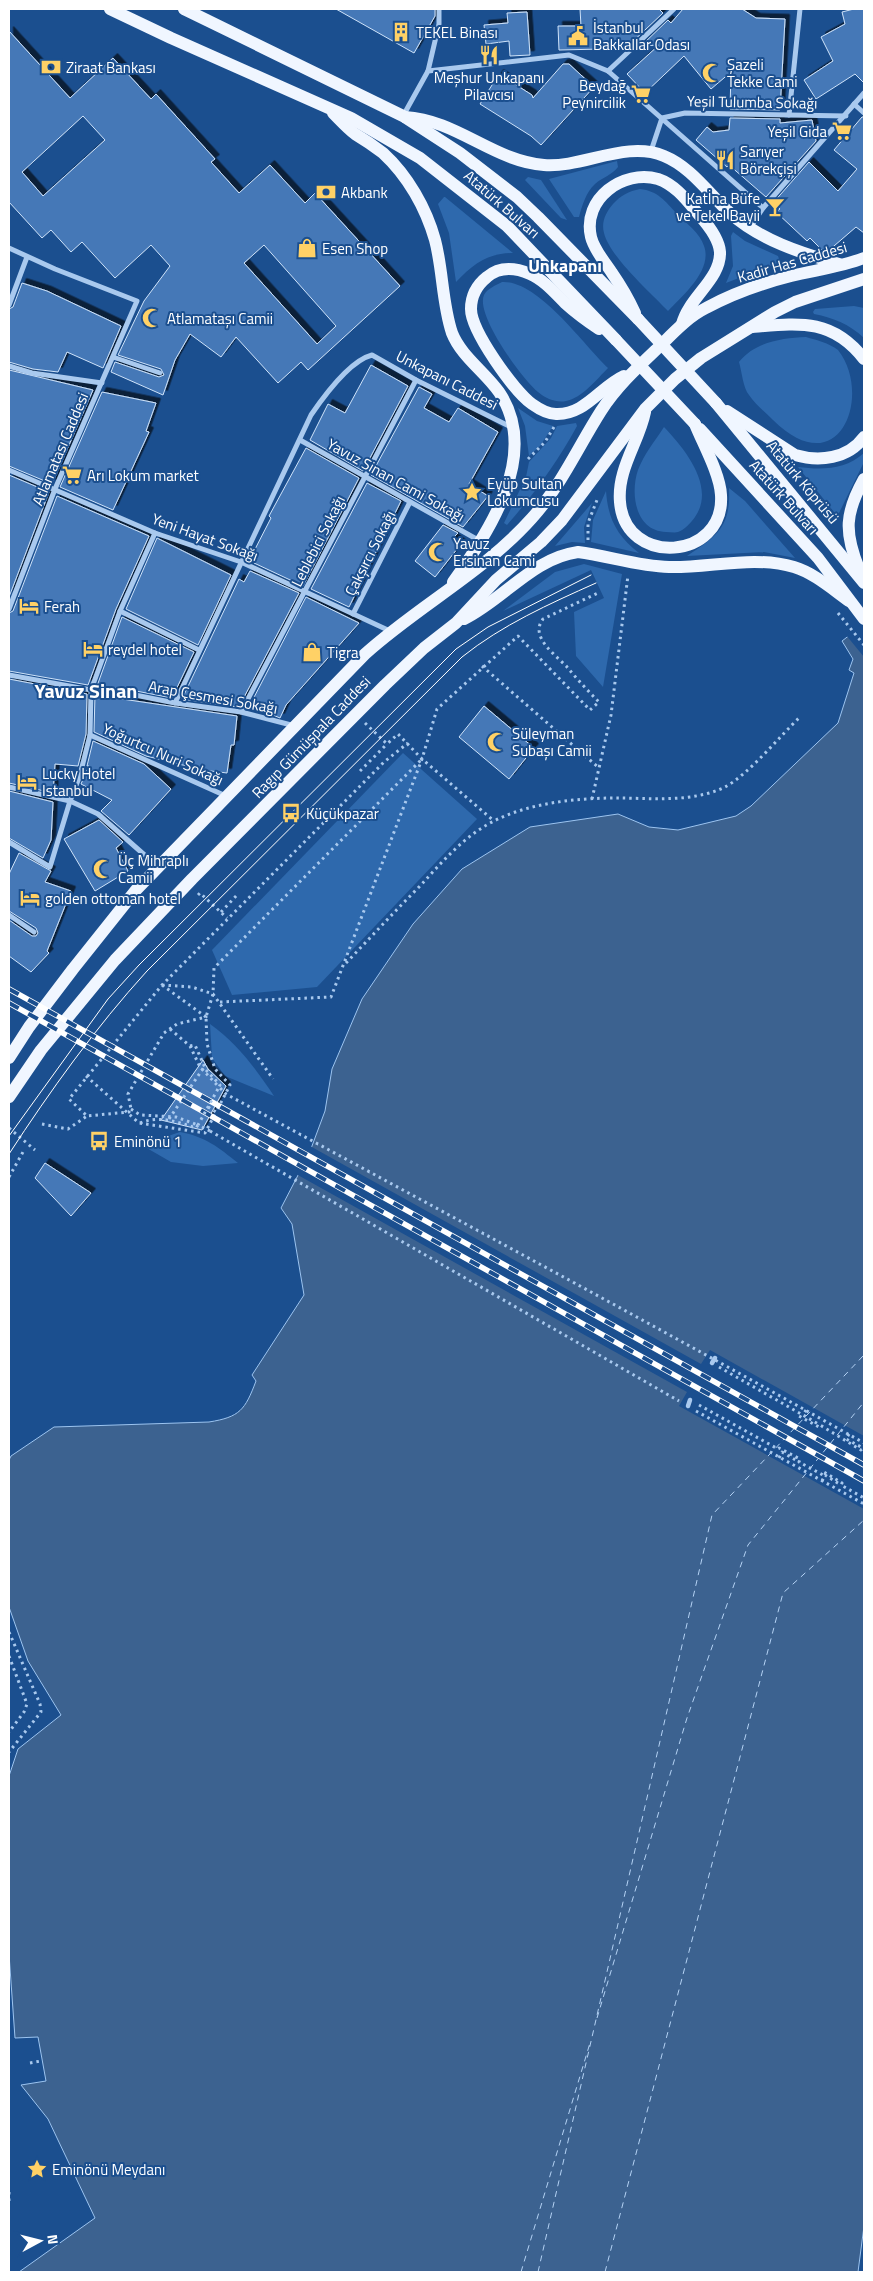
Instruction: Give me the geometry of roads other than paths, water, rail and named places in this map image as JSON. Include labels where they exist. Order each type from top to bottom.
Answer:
[{"type":"main road","name":"Atatürk Bulvarı","points":[[110,9],[351,118],[412,153],[460,188],[507,226],[616,340],[818,558],[850,601]]},
{"type":"main road","name":"Atatürk Bulvarı","points":[[184,9],[403,116],[460,153],[517,198],[638,319],[716,403]]},
{"type":"main road","points":[[327,108],[354,133],[384,154],[420,200],[435,240],[447,315],[453,335],[464,352],[499,393],[508,411],[513,464],[507,489],[497,513],[446,590]]},
{"type":"main road","points":[[403,116],[422,118],[444,124],[497,152],[545,165],[564,164],[620,153],[651,151],[681,165],[730,213],[750,228],[798,251],[843,265]]},
{"type":"main road","points":[[638,319],[628,296],[598,252],[591,238],[590,224],[593,209],[600,196],[627,179],[640,176],[657,179],[668,184],[683,196],[705,222],[717,240],[720,252],[718,264],[711,281],[686,311],[682,324]]},
{"type":"main road","name":"Kadir Has Caddesi","points":[[635,370],[682,324],[706,308],[788,277],[843,265],[864,258]]},
{"type":"main road","points":[[616,340],[582,317],[531,274],[514,269],[503,269],[490,274],[481,282],[473,294],[471,310],[475,326],[517,389],[530,403],[540,410],[557,414],[574,411],[589,403],[620,377],[635,370]]},
{"type":"main road","points":[[695,424],[720,484],[719,513],[713,527],[701,539],[686,547],[674,549],[660,548],[635,536],[622,515],[620,504],[619,492],[626,460],[642,428],[645,409],[675,379],[702,358],[750,327],[795,302],[864,279]]},
{"type":"main road","points":[[750,327],[801,324],[825,328],[842,336],[864,359]]},
{"type":"main road","name":"Ragıp Gümüşpala Caddesi","points":[[9,1058],[29,1027],[73,969],[158,866],[365,654],[390,631],[490,557],[532,519],[565,475],[602,409],[635,370]]},
{"type":"main road","points":[[716,403],[795,455],[806,458],[834,457],[848,451],[864,437]]},
{"type":"main road","name":"Atatürk Köprüsü","points":[[716,403],[864,582]]},
{"type":"main road","name":"Ragıp Gümüşpala Caddesi","points":[[9,1097],[41,1050],[115,960],[192,878],[356,713],[424,648],[456,623],[496,580],[541,542],[562,520],[645,409]]},
{"type":"main road","points":[[864,479],[854,497],[847,521],[852,550],[864,582]]},
{"type":"main road","points":[[456,623],[484,609],[534,570],[569,553],[578,552],[647,565],[670,567],[745,562],[776,563],[805,572],[850,601],[864,619]]},
{"type":"street","points":[[403,116],[428,71],[439,24],[439,9]]},
{"type":"street","points":[[608,71],[674,9]]},
{"type":"street","points":[[789,115],[800,9]]},
{"type":"street","points":[[428,71],[569,55],[608,71],[763,208]]},
{"type":"street","points":[[750,228],[763,208],[846,116],[864,93]]},
{"type":"street","points":[[854,104],[864,113]]},
{"type":"street","name":"Yeşil Tulumba Sokağı","points":[[662,118],[684,112],[846,116]]},
{"type":"street","points":[[651,151],[662,118]]},
{"type":"street","points":[[9,248],[27,257],[9,305]]},
{"type":"street","name":"Atlamatası Caddesi","points":[[9,609],[55,489],[137,301],[27,257]]},
{"type":"street","name":"Unkapanı Caddesi","points":[[300,440],[311,415],[322,398],[353,366],[372,355],[416,380],[511,427]]},
{"type":"street","points":[[113,357],[160,373]]},
{"type":"street","points":[[9,366],[32,373],[102,383]]},
{"type":"street","name":"Leblebici Sokağı","points":[[241,712],[416,380]]},
{"type":"street","points":[[175,703],[300,440]]},
{"type":"street","name":"Yavuz Sinan Cami Sokağı","points":[[300,440],[480,541]]},
{"type":"street","name":"Yeni Hayat Sokağı","points":[[9,470],[155,533],[241,562],[390,631]]},
{"type":"street","name":"Çakşırcı Sokağı","points":[[353,614],[410,502]]},
{"type":"street","points":[[9,842],[50,867],[80,775],[90,735],[91,690],[120,611],[155,533]]},
{"type":"street","points":[[120,611],[199,650]]},
{"type":"street","name":"Arap Çesmesi Sokağı","points":[[9,675],[91,690],[130,694],[175,703],[241,712],[295,726]]},
{"type":"street","name":"Yoğurtcu Nuri Sokağı","points":[[90,735],[227,796]]},
{"type":"street","points":[[9,787],[70,801],[98,814],[158,866]]},
{"type":"street","points":[[9,915],[34,932]]},
{"type":"street","points":[[712,1363],[715,1358]]},
{"type":"street","points":[[688,1406],[690,1400]]},
{"type":"tram line","points":[[9,1136],[108,999],[139,965],[456,649],[488,627],[591,575]]},
{"type":"tram line","points":[[9,1154],[74,1060],[147,971],[462,657],[477,645],[510,625],[543,607],[596,583]]},
{"type":"railway","points":[[9,989],[864,1465]]},
{"type":"railway","points":[[9,1003],[864,1481]]},
{"type":"place","name":"TEKEL Binası","points":[[401,32]]},
{"type":"place","name":"İstanbul Bakkallar Odası","points":[[578,36]]},
{"type":"place","name":"Meşhur Unkapanı Pilavcısı","points":[[489,55]]},
{"type":"place","name":"Ziraat Bankası","points":[[51,67]]},
{"type":"place","name":"Şazeli Tekke Cami","points":[[712,73]]},
{"type":"place","name":"Beydağ Peynircilik","points":[[641,94]]},
{"type":"place","name":"Yeşil Gida","points":[[842,131]]},
{"type":"place","name":"Sarıyer Börekçişi","points":[[725,160]]},
{"type":"place","name":"Akbank","points":[[326,192]]},
{"type":"place","name":"Katİna Büfe ve Tekel Bayii","points":[[775,207]]},
{"type":"place","name":"Esen Shop","points":[[307,248]]},
{"type":"place","name":"Atlamataşı Camii","points":[[152,318]]},
{"type":"place","name":"Arı Lokum market","points":[[72,475]]},
{"type":"place","name":"Eyüp Sultan Lokumcusu","points":[[472,492]]},
{"type":"place","name":"Yavuz Ersinan Cami","points":[[438,552]]},
{"type":"place","name":"Ferah","points":[[29,606]]},
{"type":"place","name":"reydel hotel","points":[[93,649]]},
{"type":"place","name":"Tigra","points":[[312,652]]},
{"type":"place","name":"Süleyman Subaşı Camii","points":[[497,742]]},
{"type":"place","name":"Lucky Hotel Istanbul","points":[[27,782]]},
{"type":"place","name":"Küçükpazar","points":[[291,813]]},
{"type":"place","name":"Üç Mihraplı Camii","points":[[103,869]]},
{"type":"place","name":"golden ottoman hotel","points":[[30,898]]},
{"type":"place","name":"Eminönü 1","points":[[99,1141]]},
{"type":"place","name":"Eminönü Meydanı","points":[[37,2169]]},
{"type":"district","name":"Unkapanı","points":[[565,265]]},
{"type":"district","name":"Yavuz Sinan","points":[[86,690]]}]
